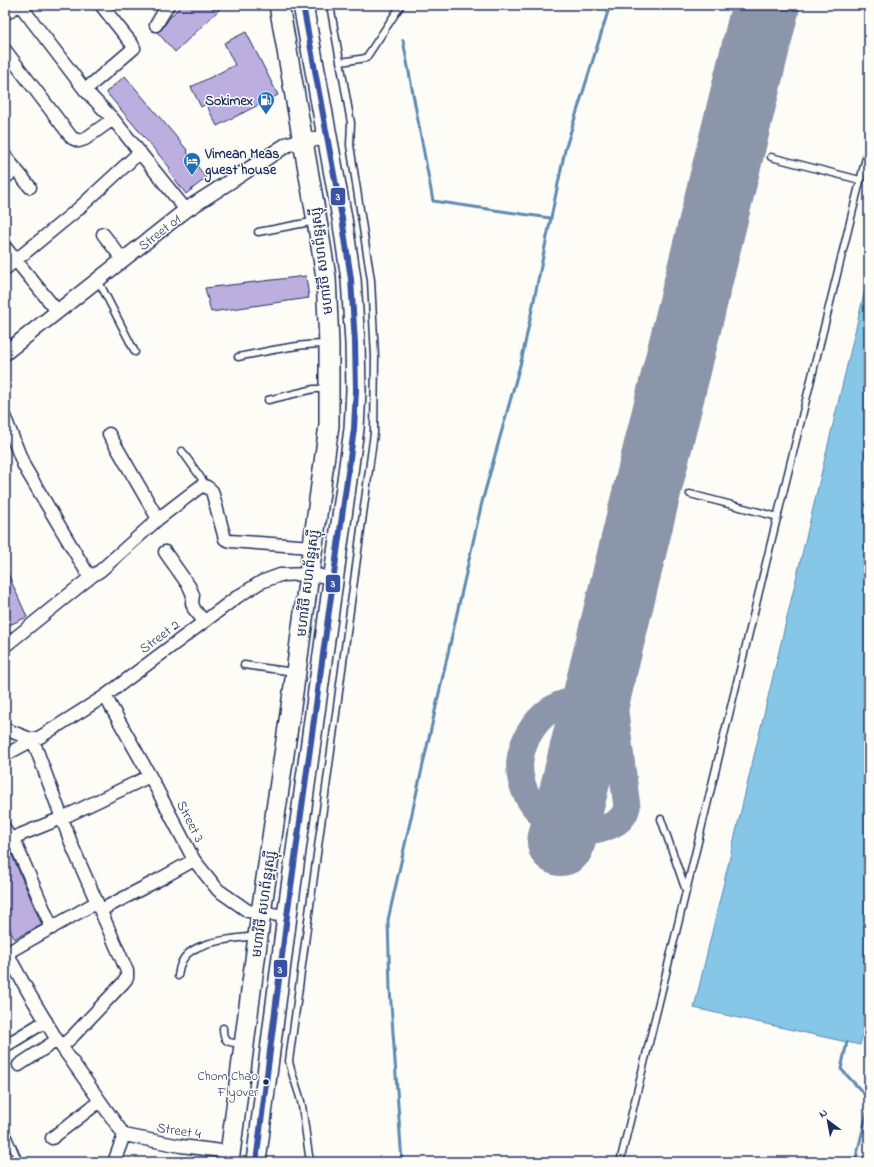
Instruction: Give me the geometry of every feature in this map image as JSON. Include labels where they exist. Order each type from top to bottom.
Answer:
[{"type":"highway","name":"មហាវិថី សហព័ន្ធរុស្ស៊ី","points":[[230,1157],[261,913],[296,672],[329,425],[329,344],[326,277],[278,5]]},
{"type":"highway","name":"មហាវិថី សហព័ន្ធរុស្ស៊ី","points":[[256,1162],[287,916],[354,429],[356,382],[354,316],[350,272],[342,218],[303,5]]},
{"type":"street","points":[[5,14],[19,5],[85,90],[113,119],[186,210]]},
{"type":"street","points":[[85,90],[134,48],[101,5]]},
{"type":"street","points":[[156,25],[168,5]]},
{"type":"street","points":[[5,50],[72,138],[79,141],[85,139],[113,119]]},
{"type":"street","name":"Street 01","points":[[5,354],[186,210],[288,144],[327,137]]},
{"type":"street","points":[[5,269],[77,210],[140,152]]},
{"type":"street","points":[[5,156],[30,187]]},
{"type":"street","points":[[5,178],[16,169]]},
{"type":"street","points":[[103,234],[123,260]]},
{"type":"street","points":[[5,247],[58,312]]},
{"type":"street","points":[[5,418],[24,466],[86,571],[92,576]]},
{"type":"street","points":[[109,434],[158,519]]},
{"type":"street","points":[[5,646],[100,571],[158,519],[201,486],[207,487],[212,491],[225,539],[230,541],[312,547]]},
{"type":"street","points":[[165,552],[189,586],[193,595],[192,603],[194,609],[204,621]]},
{"type":"street","name":"Street 2","points":[[5,755],[33,740],[104,696],[204,621],[261,582],[280,575],[308,574],[334,578]]},
{"type":"street","name":"Street 3","points":[[104,696],[150,776],[194,860],[218,890],[248,911],[287,916]]},
{"type":"street","points":[[8,731],[33,740],[73,848],[127,971],[127,978],[73,1036],[19,1065]]},
{"type":"street","points":[[52,928],[9,840],[62,818],[150,776]]},
{"type":"street","points":[[114,1162],[124,1135],[59,1043],[6,953],[52,928],[160,880],[194,860]]},
{"type":"street","points":[[5,1046],[46,1021]]},
{"type":"street","points":[[52,1138],[100,1101]]},
{"type":"street","name":"Street 4","points":[[124,1135],[230,1157]]},
{"type":"lane","points":[[310,1162],[298,1087],[292,1074],[289,1061],[374,433],[375,357],[371,280],[350,145],[351,123],[330,5]]},
{"type":"lane","points":[[341,62],[366,58],[402,5]]},
{"type":"lane","points":[[620,1162],[685,888],[869,145]]},
{"type":"lane","points":[[771,157],[860,180]]},
{"type":"lane","points":[[258,232],[317,221]]},
{"type":"lane","points":[[98,280],[135,352]]},
{"type":"lane","points":[[238,357],[309,344],[329,344]]},
{"type":"lane","points":[[268,400],[314,389],[329,389]]},
{"type":"lane","points":[[182,451],[207,487]]},
{"type":"lane","points":[[690,494],[778,517]]},
{"type":"lane","points":[[244,665],[296,672]]},
{"type":"lane","points":[[661,819],[685,888]]},
{"type":"lane","points":[[5,823],[9,840]]},
{"type":"lane","points":[[178,976],[181,962],[188,954],[203,944],[258,936]]},
{"type":"lane","points":[[223,1028],[224,1039],[227,1042],[245,1044]]},
{"type":"lane","points":[[5,1130],[19,1162]]},
{"type":"water","points":[[869,273],[869,1009],[860,1045],[694,1008]]},
{"type":"building","points":[[182,5],[224,5],[175,52],[157,32],[162,29],[170,17]]},
{"type":"building","points":[[246,32],[278,95],[217,126],[206,104],[201,107],[191,87],[235,65],[224,43]]},
{"type":"building","points":[[125,76],[188,151],[187,152],[206,178],[186,194],[168,170],[170,168],[106,92]]},
{"type":"building","points":[[306,276],[309,298],[211,312],[205,288]]},
{"type":"building","points":[[5,567],[27,617],[5,627]]},
{"type":"building","points":[[5,848],[9,848],[42,925],[14,939],[5,918]]},
{"type":"waterway","points":[[402,1162],[390,989],[388,920],[482,502],[522,358],[565,150],[610,5]]},
{"type":"waterway","points":[[403,40],[433,201],[550,218]]},
{"type":"waterway","points":[[847,1042],[841,1069],[869,1099]]},
{"type":"waterway","points":[[855,1162],[869,1105]]},
{"type":"taxiway","points":[[606,658],[585,693],[573,700],[551,709],[538,721],[528,735],[522,751],[520,760],[521,779],[528,798],[540,813],[556,824],[565,827],[586,830],[607,827],[623,816],[627,807],[613,696],[609,646]]},
{"type":"runway","points":[[561,842],[766,5]]},
{"type":"transit line","name":"3","points":[[256,1162],[287,916],[354,429],[356,390],[351,279],[342,218],[303,5]]},
{"type":"place","name":"Sokimex","points":[[266,115]]},
{"type":"place","name":"Vimean Meas guest house","points":[[192,176]]},
{"type":"place","name":"Chom Chao Flyover","points":[[266,1082]]}]
